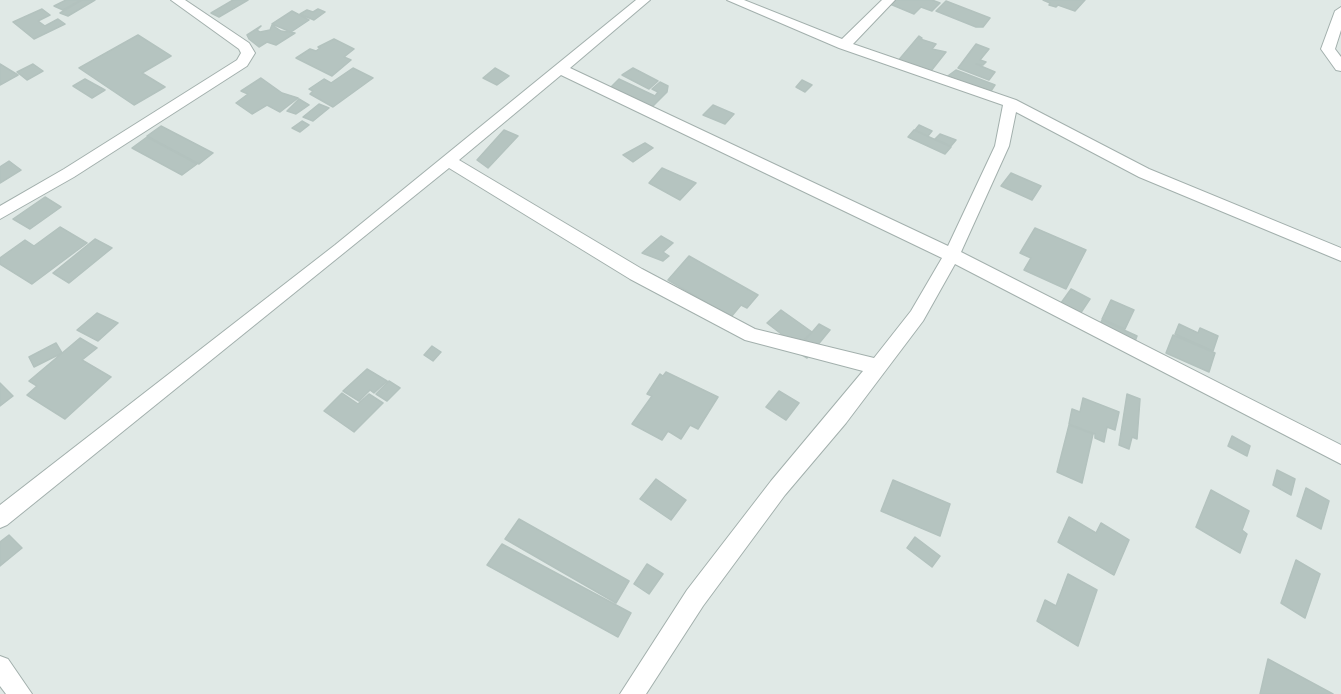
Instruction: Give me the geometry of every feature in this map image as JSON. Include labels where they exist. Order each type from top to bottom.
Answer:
[{"type":"street","points":[[0,213],[99,154],[242,63],[248,53],[244,46],[177,0]]},
{"type":"street","points":[[0,518],[332,256],[644,0]]},
{"type":"street","points":[[733,0],[844,45],[1011,103],[1144,173],[1341,255]]},
{"type":"street","points":[[844,45],[889,0]]},
{"type":"street","points":[[1341,11],[1328,49],[1341,67]]},
{"type":"street","points":[[560,69],[952,255],[1341,455]]},
{"type":"street","points":[[632,694],[702,589],[778,488],[917,316],[952,255],[1002,146],[1011,103]]},
{"type":"street","points":[[449,161],[636,274],[751,335],[877,367]]},
{"type":"street","points":[[0,667],[20,694]]},
{"type":"building","points":[[66,0],[81,0],[63,10],[54,6]]},
{"type":"building","points":[[82,0],[95,0],[68,16],[60,13]]},
{"type":"building","points":[[233,0],[248,0],[219,17],[211,13]]},
{"type":"building","points":[[894,0],[932,0],[940,3],[932,11],[921,7],[914,14],[890,4]]},
{"type":"building","points":[[1043,0],[1085,0],[1075,11],[1058,5],[1056,7],[1049,5],[1050,3]]},
{"type":"building","points":[[946,1],[990,18],[983,27],[976,27],[936,11]]},
{"type":"building","points":[[42,9],[50,15],[38,21],[45,26],[58,19],[65,24],[34,39],[13,22]]},
{"type":"building","points":[[318,9],[325,12],[314,20],[300,14],[307,10],[313,12]]},
{"type":"building","points":[[292,11],[309,20],[291,32],[272,24]]},
{"type":"building","points":[[272,25],[281,31],[295,33],[276,45],[267,42],[259,47],[247,35],[261,26],[257,30],[260,32],[270,30]]},
{"type":"building","points":[[138,35],[171,56],[142,73],[165,87],[134,105],[79,68]]},
{"type":"building","points":[[919,36],[922,38],[920,39],[936,44],[932,49],[946,52],[927,76],[897,62]]},
{"type":"building","points":[[334,39],[354,49],[344,57],[351,60],[332,76],[296,58],[310,49],[316,51],[320,48],[318,47]]},
{"type":"building","points":[[976,44],[989,49],[980,60],[986,62],[983,65],[976,64],[995,72],[989,80],[958,68]]},
{"type":"building","points":[[0,64],[18,75],[0,85]]},
{"type":"building","points":[[33,64],[43,71],[27,80],[17,72]]},
{"type":"building","points":[[353,68],[373,78],[333,107],[310,94],[313,91],[309,89],[324,79],[331,83]]},
{"type":"building","points":[[495,68],[509,76],[497,85],[483,78]]},
{"type":"building","points":[[633,68],[658,81],[649,89],[622,75]]},
{"type":"building","points":[[956,70],[995,85],[989,94],[945,78]]},
{"type":"building","points":[[261,78],[282,93],[298,98],[280,112],[267,105],[252,114],[236,103],[248,94],[241,91]]},
{"type":"building","points":[[85,79],[105,90],[92,98],[73,86]]},
{"type":"building","points":[[619,79],[655,96],[658,92],[652,89],[660,82],[668,86],[667,92],[649,110],[607,91]]},
{"type":"building","points":[[802,80],[812,85],[805,92],[796,87]]},
{"type":"building","points":[[299,99],[309,105],[296,114],[287,111]]},
{"type":"building","points":[[319,104],[329,108],[313,121],[303,117]]},
{"type":"building","points":[[713,105],[734,114],[725,124],[703,115]]},
{"type":"building","points":[[302,121],[309,125],[300,132],[292,128]]},
{"type":"building","points":[[919,125],[932,131],[928,136],[915,130]]},
{"type":"building","points":[[161,126],[213,153],[199,164],[147,136]]},
{"type":"building","points":[[504,130],[518,136],[488,168],[477,160]]},
{"type":"building","points":[[914,130],[951,147],[945,154],[908,137]]},
{"type":"building","points":[[940,134],[956,140],[951,146],[935,139]]},
{"type":"building","points":[[147,137],[197,164],[182,175],[132,148]]},
{"type":"building","points":[[645,143],[653,148],[633,162],[623,155]]},
{"type":"building","points":[[9,161],[21,170],[0,183],[0,167]]},
{"type":"building","points":[[662,168],[696,183],[680,200],[649,183]]},
{"type":"building","points":[[1011,173],[1041,186],[1032,200],[1001,186]]},
{"type":"building","points":[[45,197],[61,207],[30,229],[13,219]]},
{"type":"building","points":[[60,227],[87,243],[32,284],[0,264],[0,258],[25,240],[34,246]]},
{"type":"building","points":[[1035,228],[1086,250],[1066,289],[1024,270],[1031,258],[1020,253]]},
{"type":"building","points":[[661,236],[673,243],[663,252],[669,256],[663,261],[642,253]]},
{"type":"building","points":[[95,239],[112,248],[69,283],[53,273]]},
{"type":"building","points":[[689,256],[758,295],[747,308],[741,305],[731,317],[668,280]]},
{"type":"building","points":[[1071,289],[1090,299],[1080,314],[1061,303]]},
{"type":"building","points":[[1111,300],[1134,310],[1125,329],[1102,319]]},
{"type":"building","points":[[781,310],[812,332],[797,346],[767,323]]},
{"type":"building","points":[[97,313],[118,323],[98,341],[77,330]]},
{"type":"building","points":[[1102,320],[1137,336],[1134,344],[1098,328]]},
{"type":"building","points":[[819,324],[830,330],[807,358],[796,351]]},
{"type":"building","points":[[1179,324],[1198,333],[1200,328],[1218,336],[1213,351],[1175,334]]},
{"type":"building","points":[[1173,335],[1215,353],[1209,372],[1166,353]]},
{"type":"building","points":[[80,338],[97,348],[82,360],[111,377],[65,419],[27,395],[37,386],[29,381]]},
{"type":"building","points":[[56,343],[62,353],[34,367],[29,357]]},
{"type":"building","points":[[432,346],[441,352],[433,361],[424,355]]},
{"type":"building","points":[[367,369],[387,381],[374,393],[370,390],[359,401],[343,391]]},
{"type":"building","points":[[666,372],[718,397],[698,429],[690,425],[681,439],[668,431],[662,440],[632,424],[652,396],[647,394],[660,374],[663,376]]},
{"type":"building","points":[[389,381],[400,388],[387,401],[376,394]]},
{"type":"building","points":[[0,383],[13,396],[0,406]]},
{"type":"building","points":[[779,391],[799,403],[786,420],[766,407]]},
{"type":"building","points":[[342,393],[358,404],[369,394],[383,403],[354,432],[324,411]]},
{"type":"building","points":[[1127,394],[1140,399],[1137,439],[1132,437],[1129,449],[1119,445]]},
{"type":"building","points":[[1083,398],[1119,412],[1115,430],[1107,427],[1104,442],[1095,438],[1095,434],[1069,424],[1072,409],[1080,412]]},
{"type":"building","points":[[1069,425],[1093,434],[1082,483],[1057,472]]},
{"type":"building","points":[[1232,436],[1250,446],[1247,456],[1228,446]]},
{"type":"building","points":[[1277,470],[1295,479],[1291,495],[1273,485]]},
{"type":"building","points":[[656,479],[686,500],[671,520],[640,499]]},
{"type":"building","points":[[893,480],[950,504],[940,536],[881,511]]},
{"type":"building","points":[[1306,488],[1329,501],[1321,529],[1297,516]]},
{"type":"building","points":[[1211,490],[1249,511],[1242,530],[1247,534],[1240,553],[1196,527]]},
{"type":"building","points":[[1069,517],[1096,533],[1101,523],[1129,540],[1114,575],[1058,542]]},
{"type":"building","points":[[519,519],[629,581],[616,603],[505,539]]},
{"type":"building","points":[[9,535],[22,548],[0,566],[0,542]]},
{"type":"building","points":[[915,537],[940,556],[932,567],[907,548]]},
{"type":"building","points":[[502,544],[631,613],[618,637],[487,565]]},
{"type":"building","points":[[1296,560],[1320,574],[1305,618],[1281,603]]},
{"type":"building","points":[[647,564],[663,574],[649,594],[634,584]]},
{"type":"building","points":[[1068,574],[1097,590],[1078,646],[1037,621],[1045,600],[1056,606]]},
{"type":"building","points":[[1268,659],[1333,694],[1260,694]]}]
